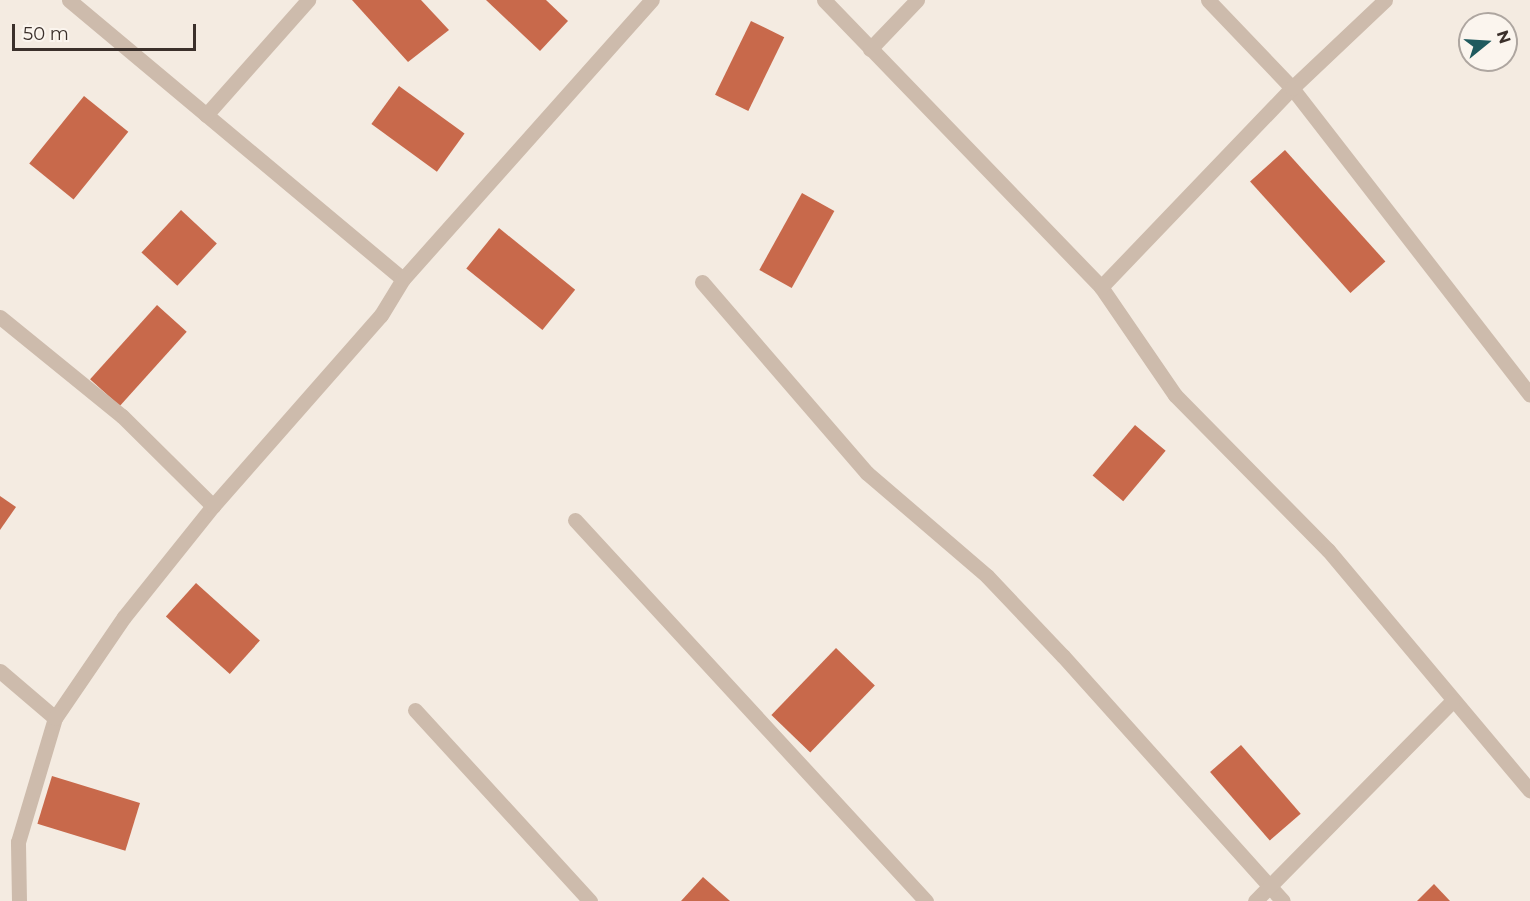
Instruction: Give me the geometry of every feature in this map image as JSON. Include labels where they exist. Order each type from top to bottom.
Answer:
[{"type":"street","points":[[69,0],[403,279]]},
{"type":"street","points":[[206,115],[308,0]]},
{"type":"street","points":[[19,901],[18,842],[56,718],[124,617],[213,506],[381,315],[403,279],[652,0]]},
{"type":"street","points":[[824,0],[1101,287],[1175,395],[1328,550],[1452,701],[1530,791]]},
{"type":"street","points":[[870,49],[917,0]]},
{"type":"street","points":[[1209,0],[1292,88],[1530,395]]},
{"type":"street","points":[[1101,287],[1292,88],[1385,0]]},
{"type":"street","points":[[702,282],[867,473],[987,576],[1063,656],[1282,901]]},
{"type":"street","points":[[0,317],[122,416],[213,506]]},
{"type":"street","points":[[575,520],[926,901]]},
{"type":"street","points":[[0,671],[56,718]]},
{"type":"street","points":[[1255,901],[1452,701]]},
{"type":"street","points":[[415,710],[590,901]]},
{"type":"building","points":[[352,0],[421,0],[449,30],[408,62]]},
{"type":"building","points":[[486,0],[546,0],[568,21],[540,51]]},
{"type":"building","points":[[751,21],[784,37],[748,111],[715,95]]},
{"type":"building","points":[[399,86],[465,134],[437,172],[371,124]]},
{"type":"building","points":[[84,96],[128,132],[74,199],[29,164]]},
{"type":"building","points":[[1285,150],[1385,261],[1350,293],[1250,181]]},
{"type":"building","points":[[802,193],[834,211],[792,288],[759,270]]},
{"type":"building","points":[[181,210],[217,243],[177,286],[141,252]]},
{"type":"building","points":[[499,228],[575,290],[542,330],[466,268]]},
{"type":"building","points":[[157,305],[187,332],[120,406],[90,379]]},
{"type":"building","points":[[1135,425],[1166,451],[1123,501],[1093,476]]},
{"type":"building","points":[[0,496],[16,507],[0,530]]},
{"type":"building","points":[[196,583],[260,641],[230,674],[166,616]]},
{"type":"building","points":[[836,648],[875,686],[810,752],[771,715]]},
{"type":"building","points":[[1241,745],[1301,814],[1270,841],[1210,772]]},
{"type":"building","points":[[52,776],[140,803],[125,851],[37,824]]},
{"type":"building","points":[[703,877],[730,901],[681,901]]},
{"type":"building","points":[[1434,884],[1450,901],[1417,901]]}]
